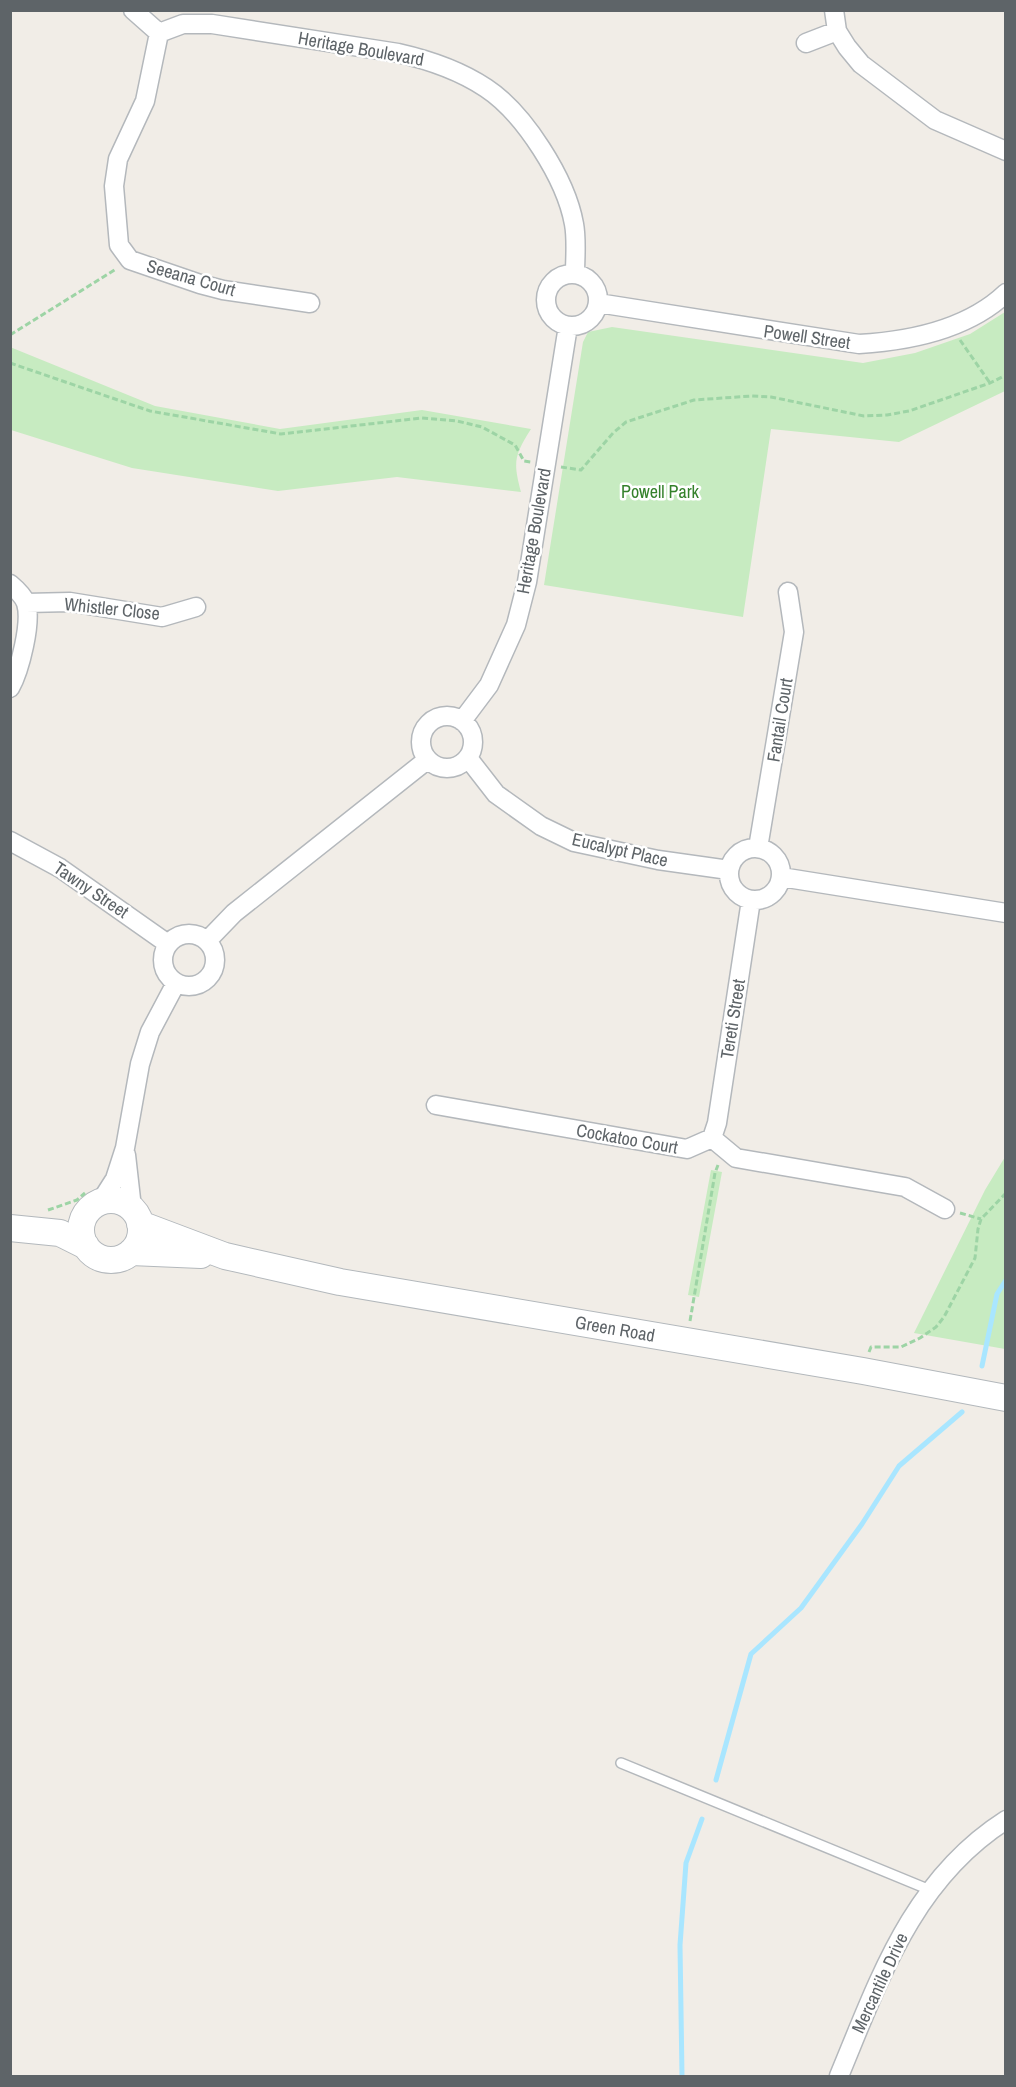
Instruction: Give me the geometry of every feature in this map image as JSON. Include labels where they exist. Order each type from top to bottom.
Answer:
[{"type":"street","points":[[133,10],[159,33]]},
{"type":"street","points":[[834,10],[837,31],[861,64],[935,120],[1005,151]]},
{"type":"street","name":"Heritage Boulevard","points":[[159,33],[183,24],[212,24],[398,53],[427,60],[460,73],[488,89],[516,115],[541,149],[560,182],[574,224],[575,274]]},
{"type":"street","points":[[806,43],[837,31]]},
{"type":"street","name":"Seeana Court","points":[[159,33],[145,100],[118,159],[114,186],[119,246],[130,260],[222,290],[310,303]]},
{"type":"street","points":[[575,274],[583,276],[595,287],[598,303],[591,318],[584,323],[568,326],[552,317],[546,301],[547,292],[558,278],[575,274]]},
{"type":"street","name":"Powell Street","points":[[598,303],[859,344],[891,342],[932,333],[951,326],[998,300],[1005,293]]},
{"type":"street","name":"Heritage Boulevard","points":[[462,721],[489,685],[516,625],[527,582],[568,326]]},
{"type":"street","points":[[10,584],[26,603],[27,621],[15,679],[10,687]]},
{"type":"street","name":"Fantail Court","points":[[758,848],[794,632],[788,592]]},
{"type":"street","name":"Whistler Close","points":[[26,603],[70,602],[162,617],[196,607]]},
{"type":"street","points":[[446,716],[462,721],[472,734],[473,742],[468,758],[455,768],[446,769],[437,767],[427,760],[422,752],[421,738],[430,723],[446,716]]},
{"type":"street","name":"Eucalypt Place","points":[[468,758],[496,794],[541,826],[574,842],[658,861],[729,870]]},
{"type":"street","points":[[207,941],[234,913],[427,760]]},
{"type":"street","name":"Tawny Street","points":[[10,841],[60,868],[168,944]]},
{"type":"street","points":[[758,848],[773,855],[778,862],[781,878],[779,885],[768,897],[751,900],[735,892],[729,870],[734,858],[741,852],[758,848]]},
{"type":"street","points":[[781,878],[1005,913]]},
{"type":"street","name":"Tereti Street","points":[[712,1138],[717,1123],[751,900]]},
{"type":"street","points":[[192,934],[207,941],[215,955],[215,963],[208,978],[194,986],[176,983],[169,977],[163,961],[168,944],[175,938],[192,934]]},
{"type":"street","points":[[10,1227],[61,1220],[93,1200],[115,1179],[125,1148],[140,1064],[150,1032],[176,983]]},
{"type":"street","name":"Cockatoo Court","points":[[436,1105],[687,1149],[712,1138]]},
{"type":"street","points":[[712,1138],[736,1158],[905,1187],[945,1209]]},
{"type":"street","points":[[10,1227],[60,1233],[86,1246],[102,1258],[112,1260],[130,1252],[137,1244],[140,1234],[125,1148]]},
{"type":"street","points":[[93,1200],[117,1201],[136,1216]]},
{"type":"street","points":[[86,1246],[81,1229],[82,1220],[93,1200]]},
{"type":"street","name":"Green Road","points":[[136,1216],[225,1256]]},
{"type":"street","name":"Green Road","points":[[130,1252],[225,1256],[340,1282],[863,1371],[1005,1398]]},
{"type":"street","name":"Mercantile Drive","points":[[839,2076],[883,1968],[909,1921],[930,1890],[964,1853],[1005,1820]]},
{"type":"lane","points":[[621,1763],[930,1890]]},
{"type":"path","points":[[10,335],[130,260]]},
{"type":"path","points":[[951,326],[990,383]]},
{"type":"path","points":[[10,363],[150,411],[281,434],[422,418],[457,421],[482,426],[515,445],[524,461],[581,470],[613,433],[626,422],[694,400],[771,397],[864,416],[887,415],[909,411],[990,383],[1005,375]]},
{"type":"path","points":[[687,1341],[715,1173],[727,1151]]},
{"type":"path","points":[[863,1371],[871,1347],[901,1347],[936,1327],[944,1317],[975,1258],[981,1219],[1005,1193]]},
{"type":"path","points":[[41,1212],[77,1200],[93,1200]]},
{"type":"path","points":[[945,1209],[981,1219]]},
{"type":"green space","name":"Powell Park","points":[[1005,312],[1005,391],[899,442],[771,429],[743,617],[544,585],[583,342],[588,332],[612,327],[863,363],[915,353],[970,334]]},
{"type":"green space","points":[[10,347],[155,406],[280,429],[422,410],[531,429],[521,446],[517,459],[516,466],[521,492],[397,477],[278,491],[132,468],[11,430]]},
{"type":"green space","points":[[1005,1157],[1005,1349],[914,1333],[985,1190]]},
{"type":"green space","points":[[711,1170],[722,1172],[699,1297],[688,1295]]},
{"type":"waterway","points":[[982,1366],[997,1294],[1006,1280]]},
{"type":"waterway","points":[[716,1780],[751,1654],[801,1608],[862,1524],[899,1466],[962,1412]]},
{"type":"waterway","points":[[682,2076],[680,1945],[686,1863],[702,1819]]}]
